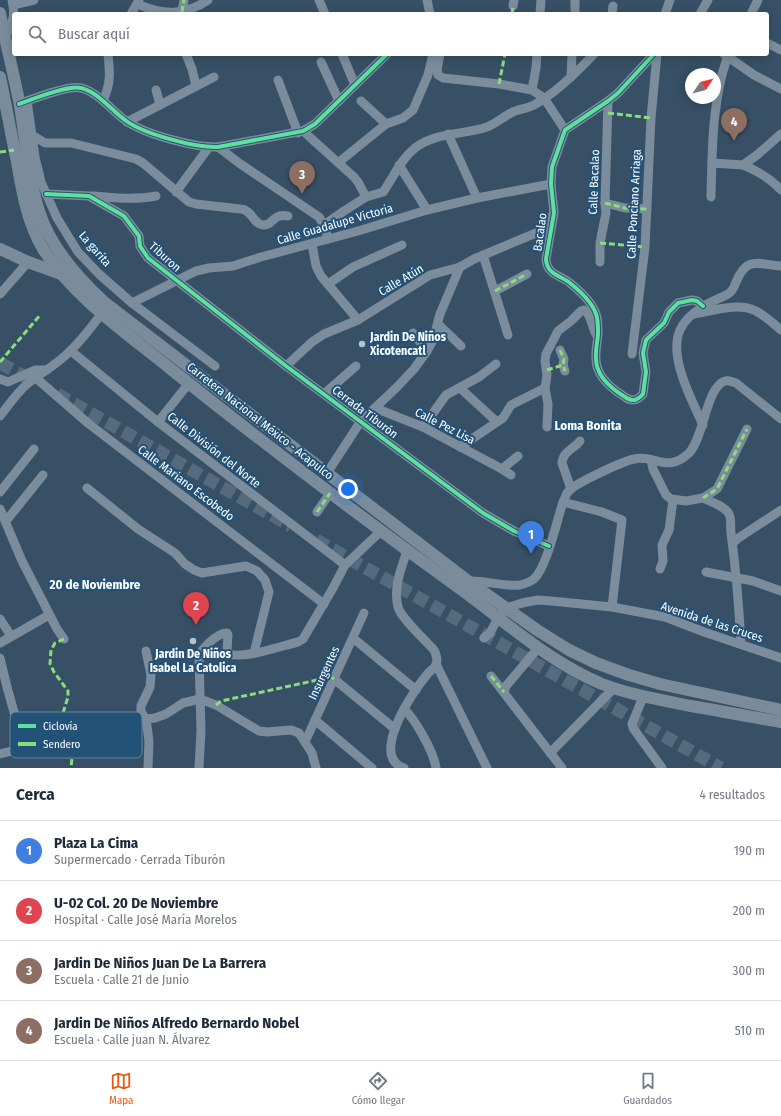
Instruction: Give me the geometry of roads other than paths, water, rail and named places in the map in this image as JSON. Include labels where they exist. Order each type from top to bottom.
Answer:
[{"type":"main road","name":"Carretera Nacional México - Acapulco","points":[[0,13],[5,38],[23,102],[34,193],[39,213],[61,255],[74,272],[104,302],[327,473],[465,585],[498,618],[561,663],[602,684],[642,697],[781,722]]},
{"type":"main road","name":"Carretera Nacional México - Acapulco","points":[[0,77],[26,208],[36,235],[44,249],[64,275],[83,296],[102,313],[189,383],[407,552],[506,608],[569,650],[596,663],[660,684],[781,710]]},
{"type":"main road","points":[[0,249],[28,262],[64,275]]},
{"type":"main road","points":[[28,262],[44,249]]},
{"type":"main road","points":[[602,684],[607,667]]},
{"type":"street","points":[[12,12],[12,2],[34,0]]},
{"type":"street","points":[[184,0],[182,12],[191,10],[208,0]]},
{"type":"street","points":[[319,0],[324,12]]},
{"type":"street","points":[[427,0],[430,12]]},
{"type":"street","points":[[540,12],[541,0]]},
{"type":"street","points":[[575,0],[575,12]]},
{"type":"street","points":[[666,12],[670,0]]},
{"type":"street","points":[[701,12],[708,0]]},
{"type":"street","points":[[752,12],[758,0]]},
{"type":"street","points":[[132,12],[138,2],[147,8],[165,12]]},
{"type":"street","points":[[5,38],[12,24]]},
{"type":"street","points":[[769,44],[781,50]]},
{"type":"street","points":[[103,101],[109,89],[110,78],[108,56]]},
{"type":"street","points":[[187,56],[196,86]]},
{"type":"street","points":[[343,56],[356,85]]},
{"type":"street","points":[[176,192],[214,147],[301,132],[314,124],[385,56]]},
{"type":"street","points":[[339,162],[386,124],[403,118],[413,110],[428,75],[433,56]]},
{"type":"street","points":[[440,56],[436,70],[438,75],[443,78],[499,84],[532,90],[544,98],[565,130],[618,93],[654,56]]},
{"type":"street","points":[[532,90],[537,56]]},
{"type":"street","points":[[571,77],[572,56]]},
{"type":"street","points":[[324,225],[344,210],[366,197],[383,192],[399,165],[416,147],[430,140],[448,134],[488,127],[515,111],[534,104],[571,77],[592,56]]},
{"type":"street","name":"Calle Ponciano Arriaga","points":[[632,354],[645,247],[651,118],[656,56]]},
{"type":"street","points":[[711,197],[717,100],[727,56]]},
{"type":"street","points":[[728,56],[754,75],[781,89]]},
{"type":"street","points":[[321,62],[339,101]]},
{"type":"street","points":[[127,122],[214,77]]},
{"type":"street","points":[[278,80],[301,132],[339,162],[358,182],[366,197]]},
{"type":"street","points":[[23,102],[70,88],[81,88],[91,92],[127,122],[160,136],[214,147],[312,211],[319,217],[324,225],[328,239]]},
{"type":"street","points":[[156,90],[160,105]]},
{"type":"street","points":[[361,101],[386,124]]},
{"type":"street","name":"Calle Bacalao","points":[[600,262],[600,243],[606,213],[608,101]]},
{"type":"street","name":"La garita","points":[[23,102],[32,135],[35,157],[46,194],[78,252],[132,303],[215,366]]},
{"type":"street","name":"Bacalao","points":[[565,130],[552,167],[551,184],[554,213],[546,266],[552,273],[569,282],[578,290],[595,311],[597,316],[598,336],[595,360],[597,369],[602,378],[612,388],[626,398],[636,400],[643,394],[646,372],[643,347],[646,340],[664,323],[672,307],[678,303],[692,300],[697,301],[703,306]]},
{"type":"street","points":[[448,134],[477,198]]},
{"type":"street","points":[[743,165],[781,134]]},
{"type":"street","points":[[32,135],[45,143],[71,143],[136,159],[143,163],[189,202],[240,208],[246,210],[257,223],[261,225],[268,224],[276,216],[288,216]]},
{"type":"street","points":[[712,164],[743,165],[761,172],[781,190]]},
{"type":"street","points":[[399,165],[427,210]]},
{"type":"street","name":"Calle Guadalupe Victoria","points":[[132,303],[202,269],[233,266],[427,210],[477,198],[551,184]]},
{"type":"street","name":"Tiburon","points":[[46,194],[89,196],[124,216],[139,236],[142,252],[177,281]]},
{"type":"street","points":[[89,196],[129,199],[156,196]]},
{"type":"street","points":[[605,203],[625,208],[647,209]]},
{"type":"street","name":"Calle Atún","points":[[286,366],[312,342],[324,334],[358,320],[430,275],[460,267],[483,255],[536,234],[542,230],[554,213]]},
{"type":"street","points":[[312,244],[316,266],[321,276],[358,320]]},
{"type":"street","points":[[328,284],[352,267],[402,244]]},
{"type":"street","points":[[483,255],[508,335]]},
{"type":"street","points":[[0,294],[28,262]]},
{"type":"street","points":[[703,425],[678,360],[678,339],[680,330],[684,323],[703,306],[729,294],[734,289],[742,271],[747,265],[756,263],[781,266]]},
{"type":"street","points":[[327,473],[361,421],[414,369],[427,351],[433,340],[440,314],[460,267]]},
{"type":"street","points":[[495,291],[527,274]]},
{"type":"street","name":"Cerrada Tiburón","points":[[177,281],[286,366],[483,513],[514,531],[549,546]]},
{"type":"street","points":[[693,314],[733,308],[745,308],[764,316],[781,330]]},
{"type":"street","points":[[547,427],[548,404],[545,388],[548,370],[545,361],[546,354],[558,330],[571,321],[581,310],[584,310],[589,315],[593,328],[598,336]]},
{"type":"street","points":[[0,416],[18,393],[36,378],[56,365],[71,351],[102,313]]},
{"type":"street","points":[[438,324],[461,346]]},
{"type":"street","points":[[413,333],[427,351]]},
{"type":"street","points":[[548,370],[564,368],[564,359],[560,350]]},
{"type":"street","name":"Calle División del Norte","points":[[71,351],[158,422],[344,564]]},
{"type":"street","points":[[423,427],[446,395],[479,377],[496,364]]},
{"type":"street","points":[[324,394],[356,366]]},
{"type":"street","points":[[0,379],[8,382],[35,370],[47,370]]},
{"type":"street","name":"Calle Mariano Escobedo","points":[[36,378],[89,424],[324,604]]},
{"type":"street","points":[[465,585],[479,581],[520,585],[534,579],[544,563],[563,502],[570,489],[602,472],[634,459],[641,458],[667,463],[676,462],[684,457],[690,452],[695,443],[703,425],[711,397],[723,381],[729,380],[736,383],[781,419]]},
{"type":"street","points":[[158,422],[189,383]]},
{"type":"street","points":[[460,388],[497,422]]},
{"type":"street","points":[[460,447],[503,418],[511,405],[545,388]]},
{"type":"street","name":"Calle Pez Lisa","points":[[375,408],[423,427],[511,475]]},
{"type":"street","points":[[651,460],[653,468],[666,495],[673,500],[686,502],[704,498],[717,489],[747,429]]},
{"type":"street","points":[[570,489],[562,459],[567,452],[577,446],[580,441]]},
{"type":"street","points":[[0,492],[34,449]]},
{"type":"street","points":[[502,469],[518,456]]},
{"type":"street","points":[[6,521],[43,475]]},
{"type":"street","points":[[87,488],[138,529],[175,553],[185,564],[194,570],[202,573],[246,566],[257,571],[265,580],[269,592],[254,653]]},
{"type":"street","points":[[317,512],[330,493]]},
{"type":"street","points":[[704,498],[725,509],[730,516],[730,527],[737,579],[741,644]]},
{"type":"street","points":[[660,569],[663,561],[662,545],[669,530],[673,500]]},
{"type":"street","points":[[563,502],[602,512],[622,520],[612,607]]},
{"type":"street","points":[[0,509],[22,561],[57,629],[64,639]]},
{"type":"street","points":[[733,543],[781,510]]},
{"type":"street","points":[[199,768],[201,731],[199,656],[201,651],[215,638],[224,633],[227,633],[228,635],[229,654],[234,656],[254,653],[298,642],[302,639],[324,604],[344,564],[381,531]]},
{"type":"street","points":[[404,768],[396,763],[390,750],[394,729],[416,690],[426,675],[436,664],[437,657],[434,650],[402,614],[398,607],[398,578],[407,552]]},
{"type":"street","points":[[706,572],[753,581],[781,590]]},
{"type":"street","name":"Avenida de las Cruces","points":[[506,608],[538,600],[612,607],[665,617],[781,658]]},
{"type":"street","points":[[484,638],[490,633],[498,618],[506,608]]},
{"type":"street","name":"Insurgentes","points":[[305,742],[364,613]]},
{"type":"street","points":[[0,642],[49,614]]},
{"type":"street","points":[[0,619],[11,636]]},
{"type":"street","points":[[353,638],[416,690]]},
{"type":"street","points":[[504,692],[506,686],[538,648]]},
{"type":"street","points":[[141,712],[141,706],[150,687],[150,675],[146,651]]},
{"type":"street","points":[[0,658],[13,712]]},
{"type":"street","points":[[436,664],[487,768]]},
{"type":"street","points":[[491,676],[562,768]]},
{"type":"street","points":[[334,679],[394,729]]},
{"type":"street","points":[[550,753],[614,688]]},
{"type":"street","points":[[642,697],[632,724],[662,768]]},
{"type":"street","points":[[146,720],[166,714],[183,703],[200,699],[216,705],[259,731],[267,732],[292,730],[299,734],[312,753],[316,768]]},
{"type":"street","points":[[404,709],[414,720],[434,759],[436,768]]},
{"type":"street","points":[[142,714],[146,720],[149,741],[148,768]]},
{"type":"street","points":[[315,720],[372,768]]},
{"type":"street","points":[[0,754],[10,752]]},
{"type":"tunnel","points":[[0,363],[33,381]]},
{"type":"tunnel","points":[[57,394],[291,526]]},
{"type":"tunnel","points":[[316,540],[721,768]]},
{"type":"place","name":"Jardin De Niños Alfredo Bernardo Nobel","points":[[734,141]]},
{"type":"place","name":"Jardin De Niños Juan De La Barrera","points":[[302,194]]},
{"type":"place","name":"Jardin De Niños Xicotencatl","points":[[362,344]]},
{"type":"place","name":"Plaza La Cima","points":[[531,554]]},
{"type":"place","name":"U-02 Col. 20 De Noviembre","points":[[196,625]]},
{"type":"place","name":"Jardin De Niños Isabel La Catolica","points":[[193,641]]},
{"type":"district","name":"Loma Bonita","points":[[588,425]]},
{"type":"district","name":"20 de Noviembre","points":[[95,584]]}]
